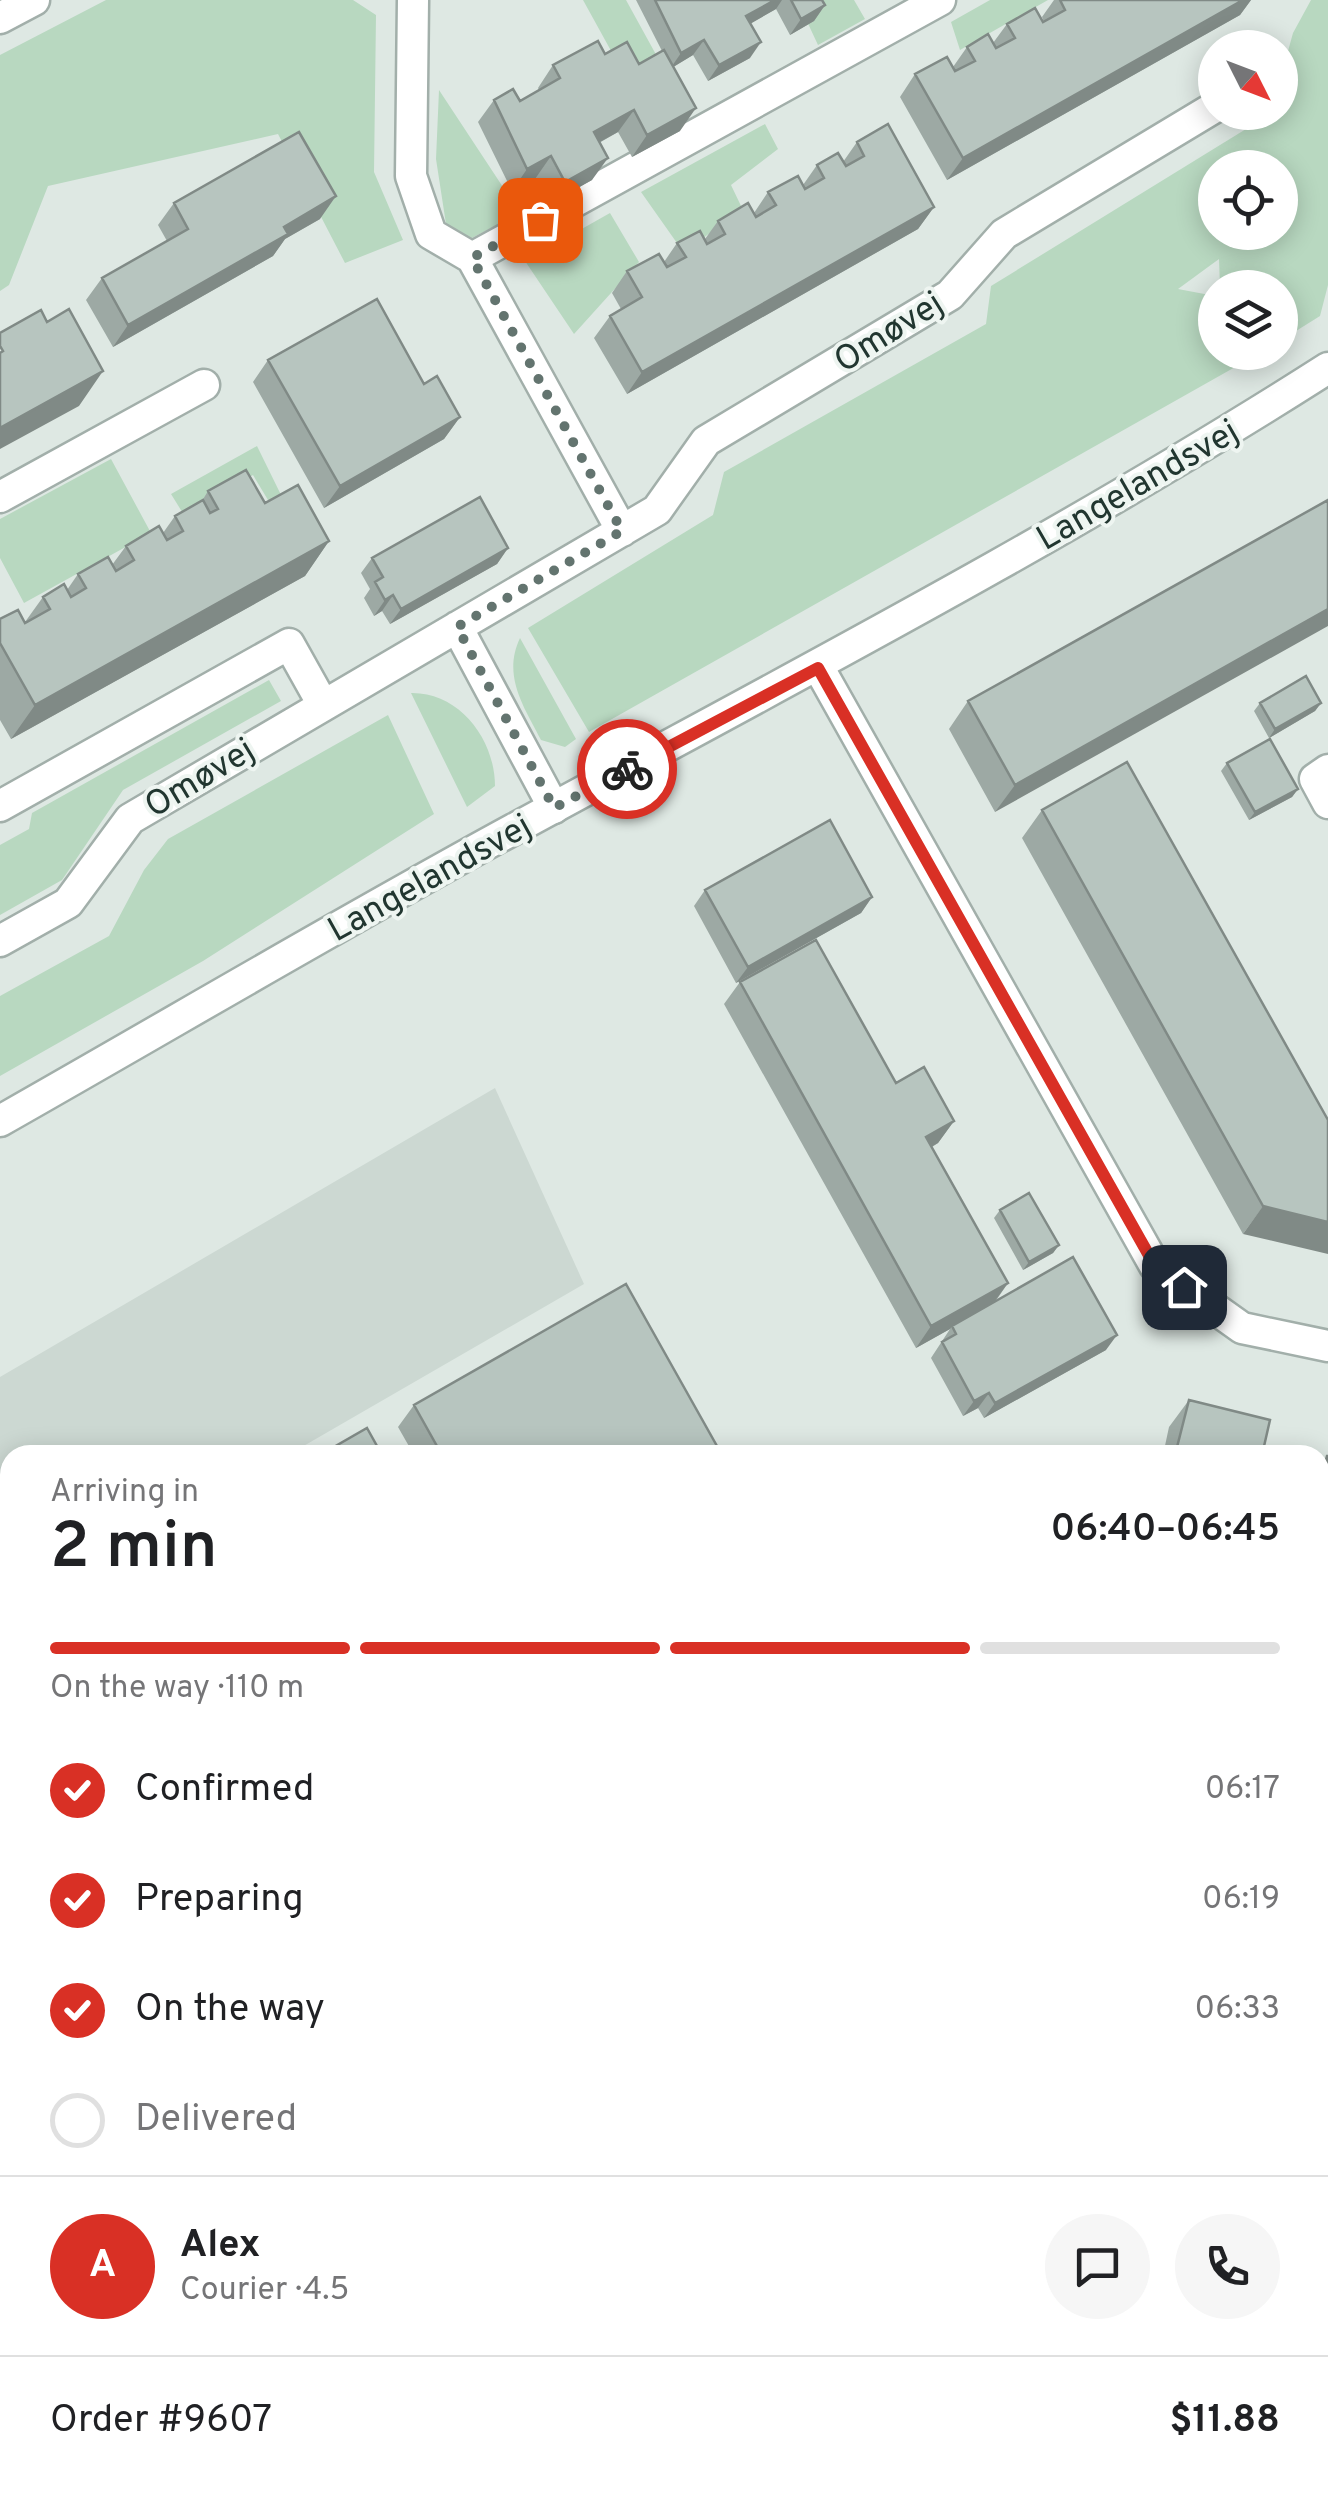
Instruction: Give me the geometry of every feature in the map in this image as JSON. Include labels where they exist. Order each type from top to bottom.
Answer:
[{"type":"street","points":[[0,18],[34,0]]},
{"type":"street","points":[[412,0],[411,176],[430,234],[472,258],[622,531]]},
{"type":"street","points":[[472,258],[940,0]]},
{"type":"street","name":"Omøvej","points":[[0,941],[68,903],[130,819],[657,510],[706,441],[950,295],[1004,234],[1198,117]]},
{"type":"street","name":"Langelandsvej","points":[[0,1121],[554,808],[818,668],[1206,446],[1328,368]]},
{"type":"street","points":[[0,497],[204,385]]},
{"type":"street","points":[[457,627],[554,808]]},
{"type":"street","name":"Omøvej","points":[[0,806],[288,644],[322,704]]},
{"type":"street","points":[[818,668],[1155,1266],[1242,1328],[1328,1346]]},
{"type":"street","points":[[1328,770],[1315,778],[1328,803]]},
{"type":"shaded area","points":[[495,1088],[584,1284],[305,1445],[0,1445],[0,1377]]},
{"type":"green space","points":[[106,0],[353,0],[376,15],[374,172],[403,240],[345,263],[278,134],[48,186],[9,285],[0,291],[0,55]]},
{"type":"green space","points":[[583,0],[626,0],[659,60],[626,78]]},
{"type":"green space","points":[[797,0],[854,0],[865,19],[818,45]]},
{"type":"green space","points":[[990,0],[1048,0],[960,50],[951,22]]},
{"type":"green space","points":[[1311,0],[1328,0],[1328,285],[1320,316],[1298,330],[1298,270],[1219,270],[1219,259],[1198,270],[1198,274],[1178,289],[1198,293],[1198,370],[1230,370],[589,732],[528,628],[713,515],[724,472],[986,324],[991,286],[1198,159],[1198,250],[1298,250],[1298,150],[1212,150],[1244,130],[1298,130],[1298,30],[1295,30]]},
{"type":"green space","points":[[439,90],[520,213],[468,240],[446,224],[436,159]]},
{"type":"green space","points":[[765,124],[778,149],[731,185],[742,208],[684,253],[641,192]]},
{"type":"green space","points":[[610,213],[639,262],[574,334],[525,261]]},
{"type":"green space","points":[[257,446],[283,499],[271,505],[253,475],[184,515],[171,494]]},
{"type":"green space","points":[[111,459],[151,533],[24,603],[0,558],[0,519]]},
{"type":"green space","points":[[520,638],[576,739],[565,747],[541,740],[517,691],[513,665]]},
{"type":"green space","points":[[269,680],[281,701],[123,790],[62,880],[0,915],[0,845],[29,829],[32,813]]},
{"type":"green space","points":[[411,693],[428,695],[459,710],[489,752],[495,786],[467,807]]},
{"type":"green space","points":[[388,715],[434,814],[203,961],[0,1076],[0,996],[109,936],[144,870],[168,839]]},
{"type":"building","points":[[655,0],[775,0],[746,16],[761,42],[719,65],[704,40],[681,53]]},
{"type":"building","points":[[791,0],[822,0],[825,5],[801,19]]},
{"type":"building","points":[[1060,0],[1243,0],[963,158],[915,74],[947,57],[955,71],[975,61],[967,47],[988,34],[996,48],[1015,38],[1007,24],[1035,8],[1043,22],[1065,10]]},
{"type":"building","points":[[598,41],[605,54],[627,42],[639,64],[664,50],[696,108],[647,135],[634,110],[594,132],[608,158],[565,182],[551,156],[527,169],[494,100],[513,89],[520,101],[560,78],[553,65]]},
{"type":"building","points":[[888,124],[934,207],[642,372],[610,316],[642,297],[627,271],[659,254],[667,267],[686,257],[677,243],[700,231],[707,244],[725,234],[718,221],[748,203],[756,217],[776,205],[768,192],[798,176],[805,189],[824,178],[817,165],[838,153],[846,166],[864,156],[857,142]]},
{"type":"building","points":[[299,132],[336,196],[284,227],[288,234],[128,325],[102,278],[188,229],[174,203]]},
{"type":"building","points":[[377,299],[424,384],[437,376],[460,417],[340,486],[268,360]]},
{"type":"building","points":[[69,309],[103,371],[0,428],[0,333],[41,310],[47,322]]},
{"type":"building","points":[[246,470],[265,503],[298,485],[329,541],[35,705],[0,643],[0,619],[18,610],[25,623],[50,609],[43,597],[64,584],[71,597],[86,588],[78,574],[108,557],[116,571],[134,560],[126,546],[159,526],[167,540],[183,531],[175,516],[203,500],[210,513],[218,509],[208,491]]},
{"type":"building","points":[[480,497],[508,548],[401,609],[393,595],[385,600],[375,582],[383,577],[372,558]]},
{"type":"building","points":[[1328,500],[1328,609],[1015,785],[968,701]]},
{"type":"building","points":[[1306,676],[1321,703],[1275,729],[1260,703]]},
{"type":"building","points":[[1270,739],[1298,789],[1255,812],[1227,763]]},
{"type":"building","points":[[1127,762],[1328,1120],[1328,1222],[1263,1206],[1042,810]]},
{"type":"building","points":[[830,820],[872,897],[748,967],[705,890]]},
{"type":"building","points":[[816,940],[896,1083],[924,1067],[954,1121],[926,1137],[1008,1283],[931,1326],[740,982]]},
{"type":"building","points":[[1029,1193],[1059,1245],[1029,1262],[1000,1210]]},
{"type":"building","points":[[1073,1257],[1117,1335],[995,1403],[989,1393],[974,1401],[942,1342],[956,1334],[952,1326]]},
{"type":"building","points":[[626,1284],[716,1445],[436,1445],[414,1405]]},
{"type":"building","points":[[1189,1400],[1270,1420],[1264,1445],[1178,1445]]},
{"type":"building","points":[[367,1428],[376,1445],[337,1445]]},
{"type":"way so far","points":[[540,220],[472,258],[622,531],[457,627],[554,808],[627,769]]},
{"type":"route","points":[[627,769],[818,668],[1155,1266],[1184,1287]]}]
